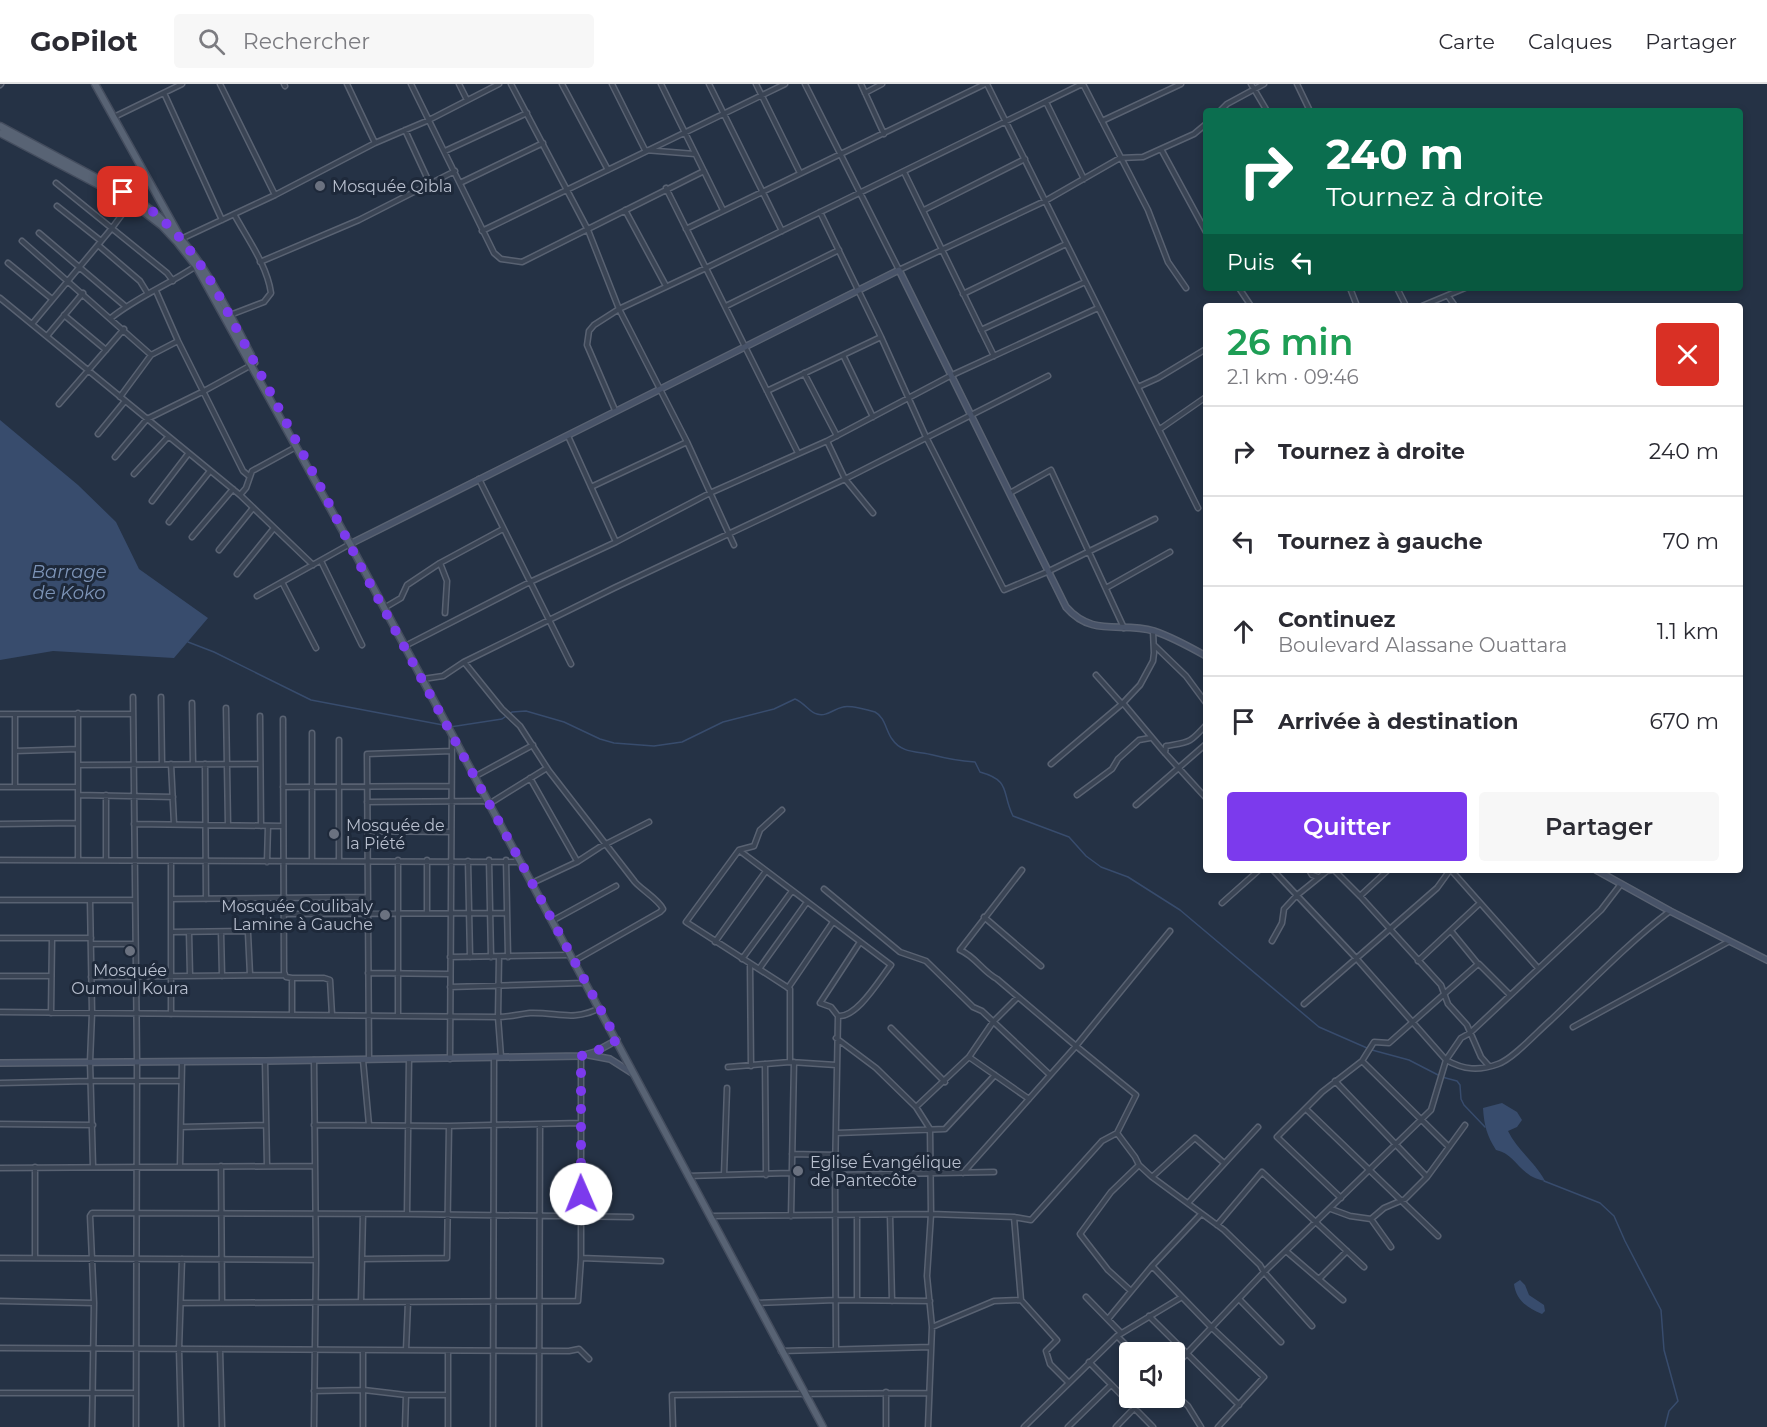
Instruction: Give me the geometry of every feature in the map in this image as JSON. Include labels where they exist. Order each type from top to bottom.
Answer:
[{"type":"main road","points":[[95,84],[161,201],[179,240]]},
{"type":"main road","points":[[0,126],[132,200],[179,240],[200,263],[230,315],[296,447],[600,1008],[687,1176],[823,1427]]},
{"type":"main road","points":[[0,133],[150,207],[168,224],[196,266],[253,364],[320,486],[328,505]]},
{"type":"main road","points":[[150,207],[154,208],[161,201]]},
{"type":"street","points":[[114,117],[182,84]]},
{"type":"street","points":[[220,84],[274,195]]},
{"type":"street","points":[[347,84],[375,143]]},
{"type":"street","points":[[411,84],[482,231],[494,253],[501,259],[522,262],[704,171]]},
{"type":"street","points":[[459,84],[467,100]]},
{"type":"street","points":[[179,240],[499,84]]},
{"type":"street","points":[[511,84],[588,230],[619,309],[687,442],[734,545]]},
{"type":"street","points":[[562,84],[608,170]]},
{"type":"street","points":[[612,84],[645,150]]},
{"type":"street","points":[[661,84],[723,210]]},
{"type":"street","points":[[709,84],[782,231]]},
{"type":"street","points":[[756,84],[800,173]]},
{"type":"street","points":[[482,231],[785,84]]},
{"type":"street","points":[[806,84],[1066,607],[1080,621],[1100,626],[1153,631],[1203,655]]},
{"type":"street","points":[[861,84],[884,134]]},
{"type":"street","points":[[865,93],[882,84]]},
{"type":"street","points":[[686,229],[986,84],[1198,508]]},
{"type":"street","points":[[615,410],[587,345],[589,332],[594,325],[619,309],[1083,84],[1148,210],[1168,262],[1186,288]]},
{"type":"street","points":[[1102,121],[1181,84]]},
{"type":"street","points":[[1251,84],[1265,108]]},
{"type":"street","points":[[1223,108],[1264,84]]},
{"type":"street","points":[[1297,84],[1309,108]]},
{"type":"street","points":[[164,93],[222,220]]},
{"type":"street","points":[[1046,102],[1084,179]]},
{"type":"street","points":[[445,151],[527,113]]},
{"type":"street","points":[[257,596],[350,544],[568,436],[615,410],[858,289],[1045,201],[1120,158],[1143,157],[1194,134],[1203,126]]},
{"type":"street","points":[[405,130],[429,182]]},
{"type":"street","points":[[460,183],[543,143]]},
{"type":"street","points":[[1161,149],[1203,226]]},
{"type":"street","points":[[645,150],[695,154]]},
{"type":"street","points":[[924,210],[1024,159]]},
{"type":"street","points":[[260,262],[359,219],[455,171]]},
{"type":"street","points":[[904,172],[924,210],[940,250],[994,356]]},
{"type":"street","points":[[56,183],[167,273],[173,281]]},
{"type":"street","points":[[666,188],[798,453]]},
{"type":"street","points":[[32,324],[100,243],[132,200]]},
{"type":"street","points":[[57,206],[141,281],[148,295]]},
{"type":"street","points":[[626,210],[666,286]]},
{"type":"street","points":[[820,212],[881,337],[926,437],[1004,590],[1047,572],[1155,519]]},
{"type":"street","points":[[230,315],[264,302],[271,293],[260,262],[234,214]]},
{"type":"street","points":[[39,233],[125,306]]},
{"type":"street","points":[[22,241],[151,354]]},
{"type":"street","points":[[963,294],[1066,244]]},
{"type":"street","points":[[726,306],[839,250]]},
{"type":"street","points":[[8,263],[52,299]]},
{"type":"street","points":[[111,318],[125,306],[156,291],[196,266]]},
{"type":"street","points":[[981,330],[1085,282]]},
{"type":"street","points":[[156,291],[178,341],[243,471],[249,476]]},
{"type":"street","points":[[1430,303],[1459,291]]},
{"type":"street","points":[[47,336],[83,293]]},
{"type":"street","points":[[1448,296],[1453,303]]},
{"type":"street","points":[[0,298],[233,489],[313,565]]},
{"type":"street","points":[[405,646],[710,493],[827,441],[950,376],[1098,308]]},
{"type":"street","points":[[64,315],[105,350]]},
{"type":"street","points":[[59,404],[124,329]]},
{"type":"street","points":[[767,391],[881,337]]},
{"type":"street","points":[[120,397],[151,354],[178,341]]},
{"type":"street","points":[[1138,387],[1158,378],[1203,351]]},
{"type":"street","points":[[843,355],[873,417]]},
{"type":"street","points":[[115,457],[147,419],[253,364]]},
{"type":"street","points":[[804,373],[837,436]]},
{"type":"street","points":[[423,679],[443,676],[464,662],[845,479],[1048,376]]},
{"type":"street","points":[[1160,429],[1203,399]]},
{"type":"street","points":[[98,434],[125,401]]},
{"type":"street","points":[[568,436],[616,542]]},
{"type":"street","points":[[134,474],[168,437]]},
{"type":"street","points":[[827,441],[845,479],[873,513]]},
{"type":"street","points":[[591,487],[687,442]]},
{"type":"street","points":[[240,495],[246,488],[252,471],[296,447]]},
{"type":"street","points":[[152,501],[188,454]]},
{"type":"street","points":[[1008,493],[1051,470],[1125,628]]},
{"type":"street","points":[[170,522],[210,471]]},
{"type":"street","points":[[479,479],[571,664]]},
{"type":"street","points":[[192,537],[233,489]]},
{"type":"street","points":[[219,550],[253,507]]},
{"type":"street","points":[[237,574],[274,528]]},
{"type":"street","points":[[384,608],[401,598],[407,585],[440,563],[503,529]]},
{"type":"street","points":[[1106,588],[1170,552]]},
{"type":"street","points":[[321,561],[362,645]]},
{"type":"street","points":[[440,563],[447,581],[445,613]]},
{"type":"street","points":[[282,581],[316,648]]},
{"type":"street","points":[[1051,764],[1123,704],[1140,685],[1153,661],[1153,631]]},
{"type":"street","points":[[1154,645],[1186,676],[1203,699]]},
{"type":"street","points":[[450,957],[572,958],[654,916],[663,909],[661,904],[648,896],[635,882],[547,768],[520,726],[502,709],[464,662]]},
{"type":"street","points":[[1096,675],[1203,795]]},
{"type":"street","points":[[133,697],[137,1062],[136,1427]]},
{"type":"street","points":[[161,697],[162,764]]},
{"type":"street","points":[[192,702],[193,764]]},
{"type":"street","points":[[226,708],[228,825]]},
{"type":"street","points":[[78,713],[78,860]]},
{"type":"street","points":[[0,714],[133,714]]},
{"type":"street","points":[[15,714],[15,787]]},
{"type":"street","points":[[260,716],[261,826]]},
{"type":"street","points":[[283,719],[285,975]]},
{"type":"street","points":[[1165,754],[1166,746],[1183,745],[1203,728]]},
{"type":"street","points":[[312,733],[312,861]]},
{"type":"street","points":[[450,1059],[452,737]]},
{"type":"street","points":[[1077,795],[1112,769],[1118,759],[1139,740],[1151,738]]},
{"type":"street","points":[[339,740],[339,861]]},
{"type":"street","points":[[474,777],[533,745]]},
{"type":"street","points":[[1136,805],[1203,747]]},
{"type":"street","points":[[15,751],[78,749]]},
{"type":"street","points":[[369,1125],[366,1059],[368,1015],[367,754],[452,751]]},
{"type":"street","points":[[171,764],[174,824]]},
{"type":"street","points":[[205,764],[206,899]]},
{"type":"street","points":[[78,765],[260,764]]},
{"type":"street","points":[[367,802],[487,802],[547,768]]},
{"type":"street","points":[[530,778],[577,862]]},
{"type":"street","points":[[283,787],[451,786]]},
{"type":"street","points":[[0,787],[78,787]]},
{"type":"street","points":[[78,795],[173,797]]},
{"type":"street","points":[[106,795],[106,860]]},
{"type":"street","points":[[782,810],[760,830],[754,846],[739,850],[686,922],[790,989],[791,1215]]},
{"type":"street","points":[[532,883],[577,862],[649,822]]},
{"type":"street","points":[[0,824],[78,823]]},
{"type":"street","points":[[135,824],[283,826]]},
{"type":"street","points":[[267,861],[268,826]]},
{"type":"street","points":[[367,831],[451,832]]},
{"type":"street","points":[[739,850],[891,965],[855,1011],[845,1017],[838,1016]]},
{"type":"street","points":[[0,860],[506,860],[521,862]]},
{"type":"street","points":[[398,860],[398,1016]]},
{"type":"street","points":[[427,860],[428,913]]},
{"type":"street","points":[[489,860],[491,957]]},
{"type":"street","points":[[506,860],[508,957]]},
{"type":"street","points":[[171,861],[171,1014]]},
{"type":"street","points":[[468,861],[470,957]]},
{"type":"street","points":[[709,1216],[931,1214],[1014,1217],[1031,1220],[1102,1141],[1117,1133],[1136,1095],[997,979],[987,974],[973,957],[960,950],[1022,870]]},
{"type":"street","points":[[715,942],[766,871]]},
{"type":"street","points":[[1222,903],[1256,873]]},
{"type":"street","points":[[1276,873],[1356,958],[1446,1060],[1475,1070],[1501,1064],[1643,932],[1670,911]]},
{"type":"street","points":[[1311,873],[1318,877]]},
{"type":"street","points":[[1272,940],[1282,923],[1284,909],[1324,873]]},
{"type":"street","points":[[1337,873],[1440,985],[1448,1004],[1467,1025],[1481,1057],[1489,1066]]},
{"type":"street","points":[[1360,896],[1385,873]]},
{"type":"street","points":[[1304,1005],[1437,888],[1449,873]]},
{"type":"street","points":[[1454,873],[1539,968]]},
{"type":"street","points":[[1601,873],[1728,942],[1767,960]]},
{"type":"street","points":[[1185,1357],[1264,1272],[1431,1110],[1446,1060],[1461,1038],[1470,1033],[1601,910],[1621,884]]},
{"type":"street","points":[[552,922],[616,886]]},
{"type":"street","points":[[824,889],[900,952],[926,961],[973,1007],[993,1022],[1049,1074]]},
{"type":"street","points":[[742,959],[792,891]]},
{"type":"street","points":[[171,899],[367,897]]},
{"type":"street","points":[[0,900],[135,900]]},
{"type":"street","points":[[90,900],[92,977],[90,1081],[93,1166]]},
{"type":"street","points":[[759,969],[807,902]]},
{"type":"street","points":[[1418,961],[1480,903]]},
{"type":"street","points":[[284,914],[507,913]]},
{"type":"street","points":[[984,917],[1041,966]]},
{"type":"street","points":[[788,988],[833,922]]},
{"type":"street","points":[[171,932],[246,931],[248,933],[250,975]]},
{"type":"street","points":[[1451,931],[1478,964],[1510,995]]},
{"type":"street","points":[[189,932],[190,976]]},
{"type":"street","points":[[221,932],[222,976]]},
{"type":"street","points":[[963,1173],[1076,1046],[1170,932]]},
{"type":"street","points":[[0,938],[91,938]]},
{"type":"street","points":[[51,1013],[52,938]]},
{"type":"street","points":[[837,1349],[835,1175],[838,1016],[831,1007],[819,1003],[860,942]]},
{"type":"street","points":[[1574,1027],[1728,942]]},
{"type":"street","points":[[91,944],[135,944]]},
{"type":"street","points":[[499,957],[498,1017],[501,1057]]},
{"type":"street","points":[[750,964],[751,1066]]},
{"type":"street","points":[[1341,1198],[1277,1137],[1322,1092],[1362,1061],[1374,1042],[1389,1043],[1478,964]]},
{"type":"street","points":[[368,973],[450,974]]},
{"type":"street","points":[[92,977],[285,975],[292,978],[324,978],[330,980],[332,1015]]},
{"type":"street","points":[[0,976],[51,976]]},
{"type":"street","points":[[292,978],[292,1015]]},
{"type":"street","points":[[450,987],[585,983]]},
{"type":"street","points":[[916,1107],[969,1057],[993,1022],[1018,997]]},
{"type":"street","points":[[0,1012],[498,1017],[528,1013],[580,1015],[600,1008]]},
{"type":"street","points":[[891,1028],[945,1082]]},
{"type":"street","points":[[836,1038],[876,1068],[916,1107],[930,1129],[931,1214],[927,1276],[932,1327],[928,1427]]},
{"type":"street","points":[[584,1055],[617,1040]]},
{"type":"street","points":[[181,1303],[578,1301],[581,1258],[580,1123],[584,1055]]},
{"type":"street","points":[[0,1063],[450,1059],[584,1055],[610,1059],[636,1076]]},
{"type":"street","points":[[493,1427],[494,1057]]},
{"type":"street","points":[[969,1057],[1029,1099]]},
{"type":"street","points":[[407,1214],[410,1059]]},
{"type":"street","points":[[314,1060],[316,1260],[314,1427]]},
{"type":"street","points":[[265,1061],[267,1166]]},
{"type":"street","points":[[1362,1061],[1449,1147]]},
{"type":"street","points":[[180,1166],[182,1062]]},
{"type":"street","points":[[729,1068],[792,1062],[836,1065]]},
{"type":"street","points":[[765,1064],[766,1175]]},
{"type":"street","points":[[837,1133],[945,1129],[995,1075]]},
{"type":"street","points":[[0,1083],[182,1081]]},
{"type":"street","points":[[1335,1081],[1427,1177]]},
{"type":"street","points":[[724,1175],[727,1088]]},
{"type":"street","points":[[1306,1109],[1438,1236]]},
{"type":"street","points":[[314,1125],[449,1126],[580,1123]]},
{"type":"street","points":[[0,1124],[93,1125]]},
{"type":"street","points":[[181,1127],[266,1125]]},
{"type":"street","points":[[539,1427],[540,1125]]},
{"type":"street","points":[[1371,1219],[1384,1208],[1405,1199],[1427,1177],[1466,1125]]},
{"type":"street","points":[[362,1259],[447,1258],[449,1126]]},
{"type":"street","points":[[1189,1203],[1258,1126]]},
{"type":"street","points":[[1117,1133],[1136,1157],[1139,1165],[1152,1177],[1217,1225],[1260,1264],[1264,1272],[1312,1326]]},
{"type":"street","points":[[1152,1177],[1195,1138],[1224,1163]]},
{"type":"street","points":[[792,1154],[836,1155]]},
{"type":"street","points":[[1131,1291],[1108,1270],[1080,1234],[1111,1192],[1139,1165]]},
{"type":"street","points":[[221,1166],[222,1301]]},
{"type":"street","points":[[0,1168],[314,1166]]},
{"type":"street","points":[[35,1167],[35,1258]]},
{"type":"street","points":[[835,1175],[994,1172]]},
{"type":"street","points":[[1217,1225],[1262,1172],[1365,1267]]},
{"type":"street","points":[[687,1176],[791,1173]]},
{"type":"street","points":[[1331,1209],[1350,1216],[1371,1219],[1391,1247]]},
{"type":"street","points":[[92,1427],[94,1303],[90,1216],[92,1213],[631,1217]]},
{"type":"street","points":[[361,1301],[363,1214]]},
{"type":"street","points":[[1108,1319],[1152,1266],[1201,1214]]},
{"type":"street","points":[[857,1215],[857,1300]]},
{"type":"street","points":[[890,1215],[892,1301]]},
{"type":"street","points":[[1014,1217],[1021,1300],[1057,1340],[1046,1351],[1050,1364],[1068,1382]]},
{"type":"street","points":[[1286,1251],[1343,1300]]},
{"type":"street","points":[[1318,1279],[1347,1251]]},
{"type":"street","points":[[0,1258],[316,1260]]},
{"type":"street","points":[[581,1258],[661,1261]]},
{"type":"street","points":[[181,1427],[179,1349],[182,1259]]},
{"type":"street","points":[[1152,1266],[1212,1328],[1264,1377],[1218,1427]]},
{"type":"street","points":[[1086,1297],[1108,1319],[1125,1342]]},
{"type":"street","points":[[1026,1426],[1119,1334],[1182,1297]]},
{"type":"street","points":[[1239,1299],[1281,1342]]},
{"type":"street","points":[[756,1303],[836,1300],[930,1301]]},
{"type":"street","points":[[932,1327],[994,1301],[1021,1300]]},
{"type":"street","points":[[0,1301],[94,1303]]},
{"type":"street","points":[[406,1350],[408,1302]]},
{"type":"street","points":[[1149,1316],[1239,1405]]},
{"type":"street","points":[[781,1351],[931,1347]]},
{"type":"street","points":[[0,1348],[363,1351],[568,1351],[579,1349],[589,1359]]},
{"type":"street","points":[[220,1350],[222,1427]]},
{"type":"street","points":[[363,1351],[363,1427]]},
{"type":"street","points":[[448,1351],[448,1427]]},
{"type":"street","points":[[1089,1362],[1119,1393]]},
{"type":"street","points":[[1068,1427],[1111,1385]]},
{"type":"street","points":[[314,1391],[364,1390],[406,1395],[448,1395]]},
{"type":"street","points":[[886,1392],[886,1427]]},
{"type":"street","points":[[0,1394],[136,1393]]},
{"type":"street","points":[[673,1427],[672,1395],[929,1393]]},
{"type":"street","points":[[405,1427],[406,1395]]},
{"type":"street","points":[[1185,1403],[1201,1427]]},
{"type":"street","points":[[1116,1427],[1134,1408],[1153,1427]]},
{"type":"water","name":"Barrage de Koko","points":[[0,420],[78,485],[116,522],[139,569],[208,618],[174,658],[53,651],[0,660]]},
{"type":"water","points":[[1502,1103],[1517,1112],[1522,1120],[1517,1127],[1508,1131],[1545,1181],[1529,1175],[1509,1156],[1496,1150],[1493,1145],[1484,1120],[1483,1108]]},
{"type":"water","points":[[1520,1280],[1529,1295],[1544,1305],[1545,1311],[1542,1314],[1527,1306],[1517,1295],[1514,1284]]},
{"type":"waterway","points":[[188,642],[214,652],[311,700],[443,725]]},
{"type":"waterway","points":[[450,727],[502,719],[512,712],[526,711],[564,722],[614,743],[654,746],[682,742],[723,722],[774,709],[795,699],[812,712],[821,715],[846,707],[875,712],[883,721],[892,739],[901,747],[949,759],[975,762],[980,772],[997,779],[1004,788],[1013,816],[1069,837],[1086,856],[1101,867],[1128,877],[1180,910],[1319,1027],[1367,1048]]},
{"type":"waterway","points":[[1372,1050],[1409,1060],[1442,1077],[1457,1081],[1464,1105],[1485,1127]]},
{"type":"waterway","points":[[1544,1181],[1600,1203],[1614,1216],[1661,1310],[1664,1350],[1678,1401],[1669,1411],[1665,1427]]},
{"type":"place","name":"Mosquée Qibla","points":[[320,186]]},
{"type":"place","name":"Mosquée de la Piété","points":[[334,834]]},
{"type":"place","name":"Mosquée Coulibaly Lamine à Gauche","points":[[385,915]]},
{"type":"place","name":"Mosquée Oumoul Koura","points":[[130,951]]},
{"type":"place","name":"Eglise Évangélique de Pantecôte","points":[[798,1171]]},
{"type":"route","points":[[123,192],[150,207],[168,224],[200,263],[216,290],[361,567],[617,1040],[595,1052],[581,1056],[581,1194]]}]
